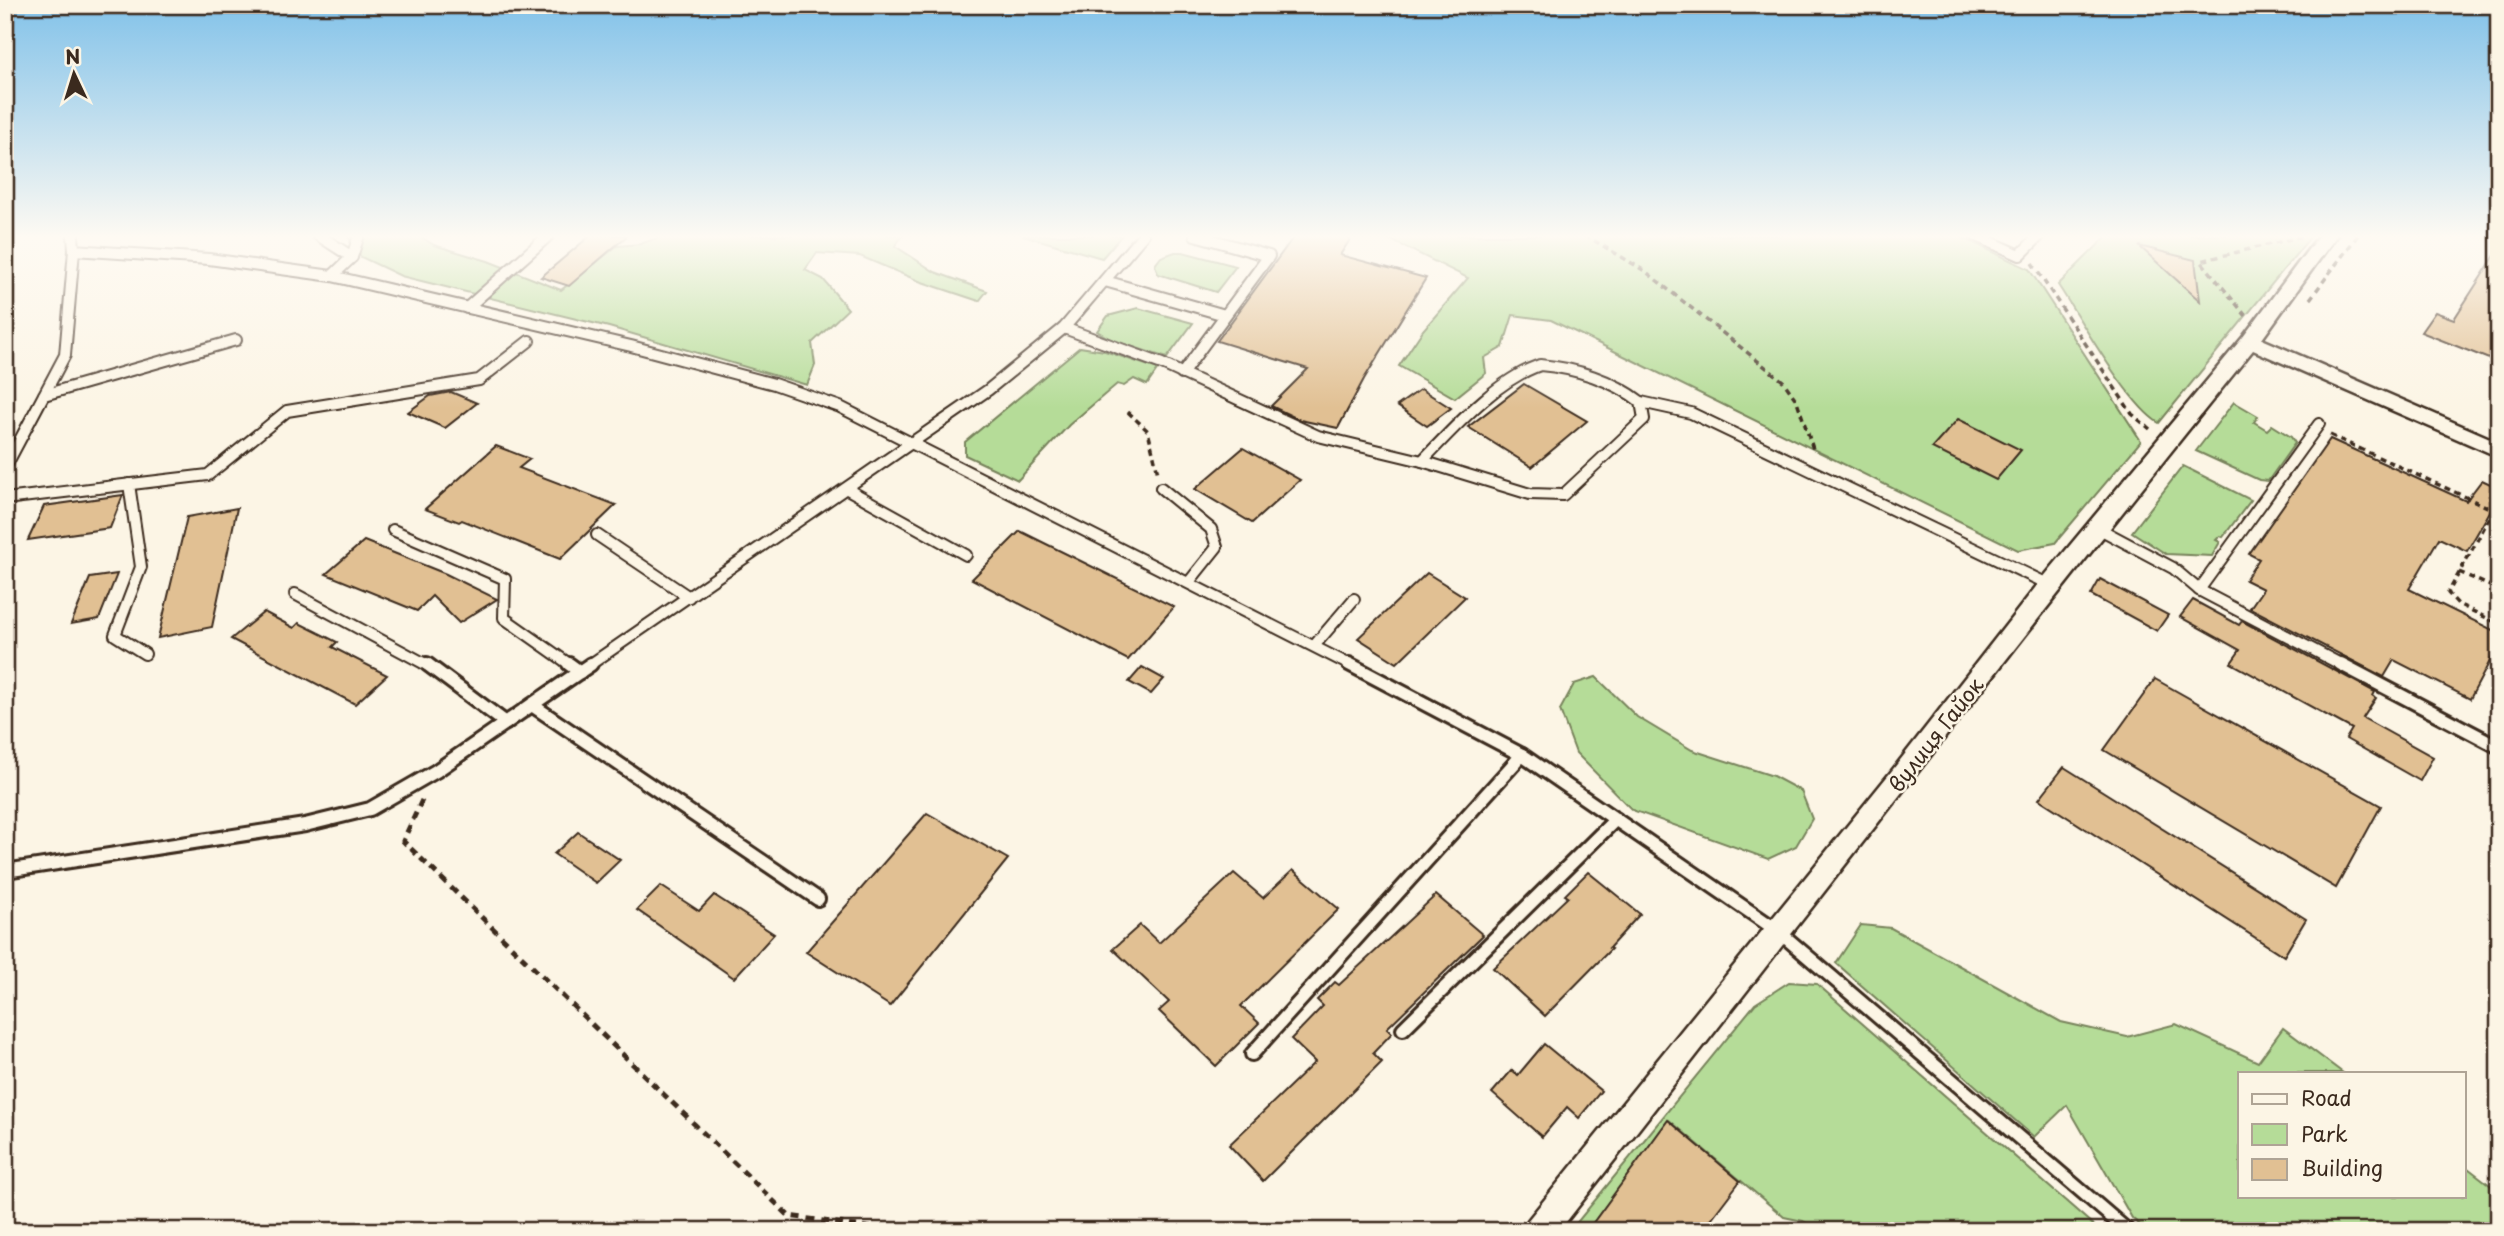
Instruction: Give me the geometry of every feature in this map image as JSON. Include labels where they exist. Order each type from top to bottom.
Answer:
[{"type":"street","name":"вулиця Гайок","points":[[1539,1231],[1899,780],[2050,584],[2171,439],[2285,293]]},
{"type":"street","points":[[2254,335],[2499,450]]},
{"type":"lane","points":[[5,468],[65,355],[70,293]]},
{"type":"lane","points":[[402,293],[774,384],[839,407],[1189,582],[1521,755],[1778,931],[2128,1231]]},
{"type":"lane","points":[[467,308],[484,293]]},
{"type":"lane","points":[[5,871],[305,825],[370,808],[436,771],[913,443],[1009,374],[1064,328],[1095,293]]},
{"type":"lane","points":[[1146,293],[1225,315]]},
{"type":"lane","points":[[1182,373],[1242,293]]},
{"type":"lane","points":[[1064,328],[1182,373],[1318,436],[1422,461],[1530,494],[1563,495],[1644,419],[1641,402]]},
{"type":"lane","points":[[44,395],[236,340]]},
{"type":"lane","points":[[5,499],[208,475],[287,411],[479,380],[530,341]]},
{"type":"lane","points":[[1422,461],[1463,419],[1522,371],[1540,365],[1564,367],[1626,390],[1641,402],[1691,413],[2050,584]]},
{"type":"lane","points":[[2199,590],[2318,426]]},
{"type":"lane","points":[[129,484],[142,567],[115,635],[145,654]]},
{"type":"lane","points":[[1161,488],[1211,528],[1217,547],[1189,582]]},
{"type":"lane","points":[[847,489],[966,555]]},
{"type":"lane","points":[[2098,528],[2173,568],[2199,590],[2499,747]]},
{"type":"lane","points":[[393,530],[505,579],[503,618],[580,672]]},
{"type":"lane","points":[[597,536],[689,597]]},
{"type":"lane","points":[[295,594],[421,660],[506,723]]},
{"type":"lane","points":[[1314,646],[1354,599]]},
{"type":"lane","points":[[532,705],[818,899]]},
{"type":"lane","points":[[1252,1054],[1521,755]]},
{"type":"lane","points":[[1403,1029],[1616,819]]},
{"type":"path","points":[[1672,293],[1783,381],[1797,401],[1821,474]]},
{"type":"path","points":[[2052,293],[2132,414],[2143,425],[2171,439]]},
{"type":"path","points":[[2224,293],[2254,335]]},
{"type":"path","points":[[2303,308],[2315,293]]},
{"type":"path","points":[[1128,412],[1148,431],[1161,488]]},
{"type":"path","points":[[2318,426],[2494,510],[2448,593],[2458,604],[2499,624]]},
{"type":"path","points":[[2459,572],[2499,590]]},
{"type":"path","points":[[436,771],[403,841],[789,1216],[893,1231]]},
{"type":"green space","points":[[469,293],[834,293],[848,309],[812,343],[815,365],[807,385],[609,327]]},
{"type":"green space","points":[[954,293],[986,293],[979,301]]},
{"type":"green space","points":[[1455,293],[2044,293],[2141,441],[2055,543],[2018,550],[1551,320],[1513,315],[1503,347],[1484,358],[1486,373],[1455,398],[1399,366],[1423,330]]},
{"type":"green space","points":[[2063,293],[2265,293],[2159,423],[2133,398]]},
{"type":"green space","points":[[1138,308],[1193,323],[1167,358],[1112,340],[1097,331],[1108,316]]},
{"type":"green space","points":[[1080,347],[1105,351],[1158,369],[1147,385],[1134,379],[1124,386],[1117,384],[1069,425],[1018,480],[965,455],[965,442]]},
{"type":"green space","points":[[2234,402],[2258,416],[2254,422],[2267,430],[2272,425],[2291,437],[2295,443],[2268,481],[2259,480],[2196,451]]},
{"type":"green space","points":[[2183,466],[2251,500],[2223,537],[2220,536],[2216,540],[2220,542],[2212,556],[2166,554],[2132,532]]},
{"type":"green space","points":[[1596,677],[1637,717],[1692,750],[1773,776],[1801,791],[1812,819],[1796,846],[1768,859],[1632,810],[1576,753],[1560,710],[1574,684]]},
{"type":"green space","points":[[1861,925],[1891,928],[2061,1022],[2127,1037],[2176,1024],[2258,1062],[2283,1028],[2342,1072],[2238,1072],[2238,1198],[2466,1198],[2466,1167],[2499,1192],[2499,1231],[2147,1231],[2132,1218],[2067,1105],[2034,1137],[1836,963]]},
{"type":"green space","points":[[1789,982],[1817,984],[2100,1231],[1821,1231],[1803,1221],[1784,1217],[1669,1120],[1587,1231],[1570,1231],[1755,1004]]},
{"type":"building","points":[[1253,293],[1417,293],[1364,379],[1338,428],[1300,420],[1271,406],[1308,369],[1217,341]]},
{"type":"building","points":[[2191,293],[2199,293],[2200,301]]},
{"type":"building","points":[[2471,293],[2499,293],[2499,363],[2421,332],[2435,312],[2454,319]]},
{"type":"building","points":[[1524,384],[1587,421],[1532,467],[1468,427]]},
{"type":"building","points":[[1421,389],[1451,408],[1427,426],[1397,406]]},
{"type":"building","points":[[451,392],[477,403],[445,428],[408,412],[430,396]]},
{"type":"building","points":[[1958,419],[2021,450],[1996,480],[1932,448]]},
{"type":"building","points":[[2330,439],[2466,501],[2482,480],[2499,488],[2499,496],[2467,551],[2439,538],[2409,589],[2499,633],[2499,644],[2470,699],[2394,660],[2384,677],[2250,608],[2263,589],[2245,580],[2259,559],[2249,554]]},
{"type":"building","points":[[496,446],[530,459],[519,468],[616,505],[560,559],[462,520],[459,522],[425,509]]},
{"type":"building","points":[[1243,448],[1300,480],[1252,523],[1195,489]]},
{"type":"building","points":[[123,495],[110,528],[28,540],[44,506]]},
{"type":"building","points":[[237,508],[212,627],[158,638],[187,517]]},
{"type":"building","points":[[1020,531],[1174,607],[1128,660],[972,579]]},
{"type":"building","points":[[364,541],[446,574],[497,599],[459,623],[432,596],[417,611],[326,574]]},
{"type":"building","points":[[1427,573],[1465,597],[1397,663],[1358,638]]},
{"type":"building","points":[[117,574],[99,619],[71,624],[90,578]]},
{"type":"building","points":[[2100,579],[2168,615],[2157,631],[2091,595]]},
{"type":"building","points":[[2193,600],[2239,625],[2242,621],[2375,692],[2373,696],[2376,698],[2363,718],[2433,757],[2420,781],[2346,739],[2352,729],[2231,663],[2240,650],[2180,617]]},
{"type":"building","points":[[264,612],[294,628],[299,623],[337,642],[332,647],[387,675],[355,704],[231,639]]},
{"type":"building","points":[[1142,667],[1164,679],[1151,694],[1129,682]]},
{"type":"building","points":[[2155,679],[2381,806],[2336,888],[2104,750]]},
{"type":"building","points":[[2064,767],[2306,919],[2284,956],[2039,799]]},
{"type":"building","points":[[927,813],[1008,859],[890,1006],[806,952]]},
{"type":"building","points":[[578,832],[620,860],[596,883],[554,854]]},
{"type":"building","points":[[1293,870],[1339,909],[1241,1006],[1259,1023],[1216,1066],[1159,1011],[1169,1002],[1113,949],[1140,925],[1159,943],[1234,873],[1263,898]]},
{"type":"building","points":[[1588,872],[1640,914],[1609,948],[1611,949],[1545,1016],[1493,968],[1568,897],[1565,895]]},
{"type":"building","points":[[661,886],[699,911],[714,895],[774,934],[734,978],[637,910]]},
{"type":"building","points":[[1436,895],[1483,935],[1387,1028],[1392,1033],[1373,1053],[1382,1062],[1263,1181],[1229,1145],[1315,1062],[1291,1039],[1323,1006],[1317,1000],[1335,982],[1339,985]]},
{"type":"building","points":[[1544,1044],[1601,1091],[1579,1118],[1567,1107],[1542,1137],[1492,1093],[1512,1070],[1518,1075]]},
{"type":"building","points":[[1668,1120],[1740,1181],[1702,1231],[1587,1231]]}]
